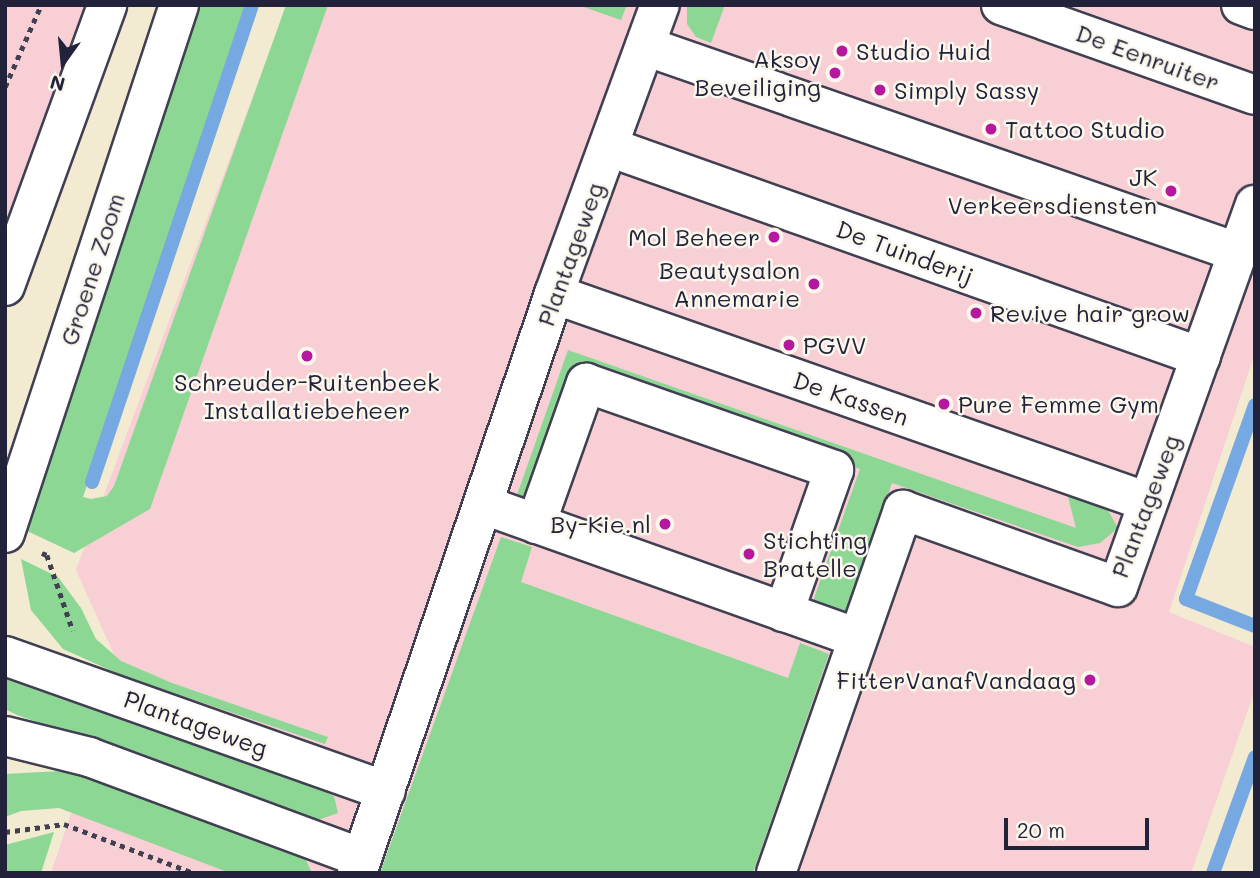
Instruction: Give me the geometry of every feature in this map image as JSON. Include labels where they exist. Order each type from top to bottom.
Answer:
[{"type":"street","points":[[5,286],[107,5]]},
{"type":"street","name":"Groene Zoom","points":[[21,542],[179,5]]},
{"type":"street","name":"Plantageweg","points":[[5,736],[89,757],[359,865],[554,294],[660,5]]},
{"type":"street","name":"De Eenruiter","points":[[1001,5],[1255,95]]},
{"type":"street","points":[[1241,5],[1255,10]]},
{"type":"street","points":[[645,46],[1237,252]]},
{"type":"street","name":"De Tuinderij","points":[[609,147],[1200,357]]},
{"type":"street","name":"Plantageweg","points":[[775,873],[903,510],[1118,587],[1255,205]]},
{"type":"street","name":"De Kassen","points":[[554,294],[1148,502]]},
{"type":"street","points":[[537,524],[586,383],[834,470],[784,612]]},
{"type":"street","points":[[484,505],[857,638]]},
{"type":"street","name":"Plantageweg","points":[[5,656],[386,791]]},
{"type":"path","points":[[5,87],[41,5]]},
{"type":"path","points":[[21,542],[47,555],[91,685]]},
{"type":"path","points":[[5,832],[64,824],[194,873]]},
{"type":"shaded area","points":[[5,5],[101,5],[5,252]]},
{"type":"shaded area","points":[[287,5],[1255,5],[1255,353],[1169,612],[1255,647],[1255,690],[1191,873],[51,873],[120,668],[76,570]]},
{"type":"green space","points":[[198,5],[253,5],[83,497],[91,499],[107,496],[114,486],[286,5],[328,5],[150,509],[74,553],[25,530]]},
{"type":"green space","points":[[578,5],[627,5],[621,20]]},
{"type":"green space","points":[[687,5],[725,5],[711,43],[696,37],[687,24]]},
{"type":"green space","points":[[568,350],[1076,528],[1067,493],[1106,507],[1118,528],[1100,543],[1078,547],[892,483],[846,612],[813,601],[860,469],[582,370],[536,502],[517,495]]},
{"type":"green space","points":[[501,537],[532,547],[521,582],[788,678],[800,643],[829,654],[753,873],[380,873]]},
{"type":"green space","points":[[21,559],[58,577],[81,608],[96,639],[121,661],[172,683],[328,737],[325,744],[123,676],[63,649],[31,610]]},
{"type":"green space","points":[[5,679],[322,790],[334,796],[338,813],[318,820],[17,715],[5,709]]},
{"type":"green space","points":[[61,771],[103,781],[296,851],[305,858],[312,873],[230,873],[59,808],[21,811],[5,817],[5,774]]},
{"type":"green space","points":[[54,832],[41,873],[5,873],[5,845]]},
{"type":"waterway","points":[[92,482],[252,5]]},
{"type":"waterway","points":[[1255,405],[1186,599],[1255,626]]},
{"type":"waterway","points":[[1213,873],[1255,757]]},
{"type":"place","name":"Studio Huid","points":[[842,51]]},
{"type":"place","name":"Aksoy Beveiliging","points":[[835,73]]},
{"type":"place","name":"Simply Sassy","points":[[880,90]]},
{"type":"place","name":"Tattoo Studio","points":[[991,129]]},
{"type":"place","name":"JK Verkeersdiensten","points":[[1171,191]]},
{"type":"place","name":"Mol Beheer","points":[[774,237]]},
{"type":"place","name":"Beautysalon Annemarie","points":[[814,284]]},
{"type":"place","name":"Revive hair grow","points":[[976,313]]},
{"type":"place","name":"PGVV","points":[[789,345]]},
{"type":"place","name":"Schreuder-Ruitenbeek Installatiebeheer","points":[[307,356]]},
{"type":"place","name":"Pure Femme Gym","points":[[944,404]]},
{"type":"place","name":"By-Kie.nl","points":[[665,524]]},
{"type":"place","name":"Stichting Bratelle","points":[[749,554]]},
{"type":"place","name":"FitterVanafVandaag","points":[[1090,680]]}]
